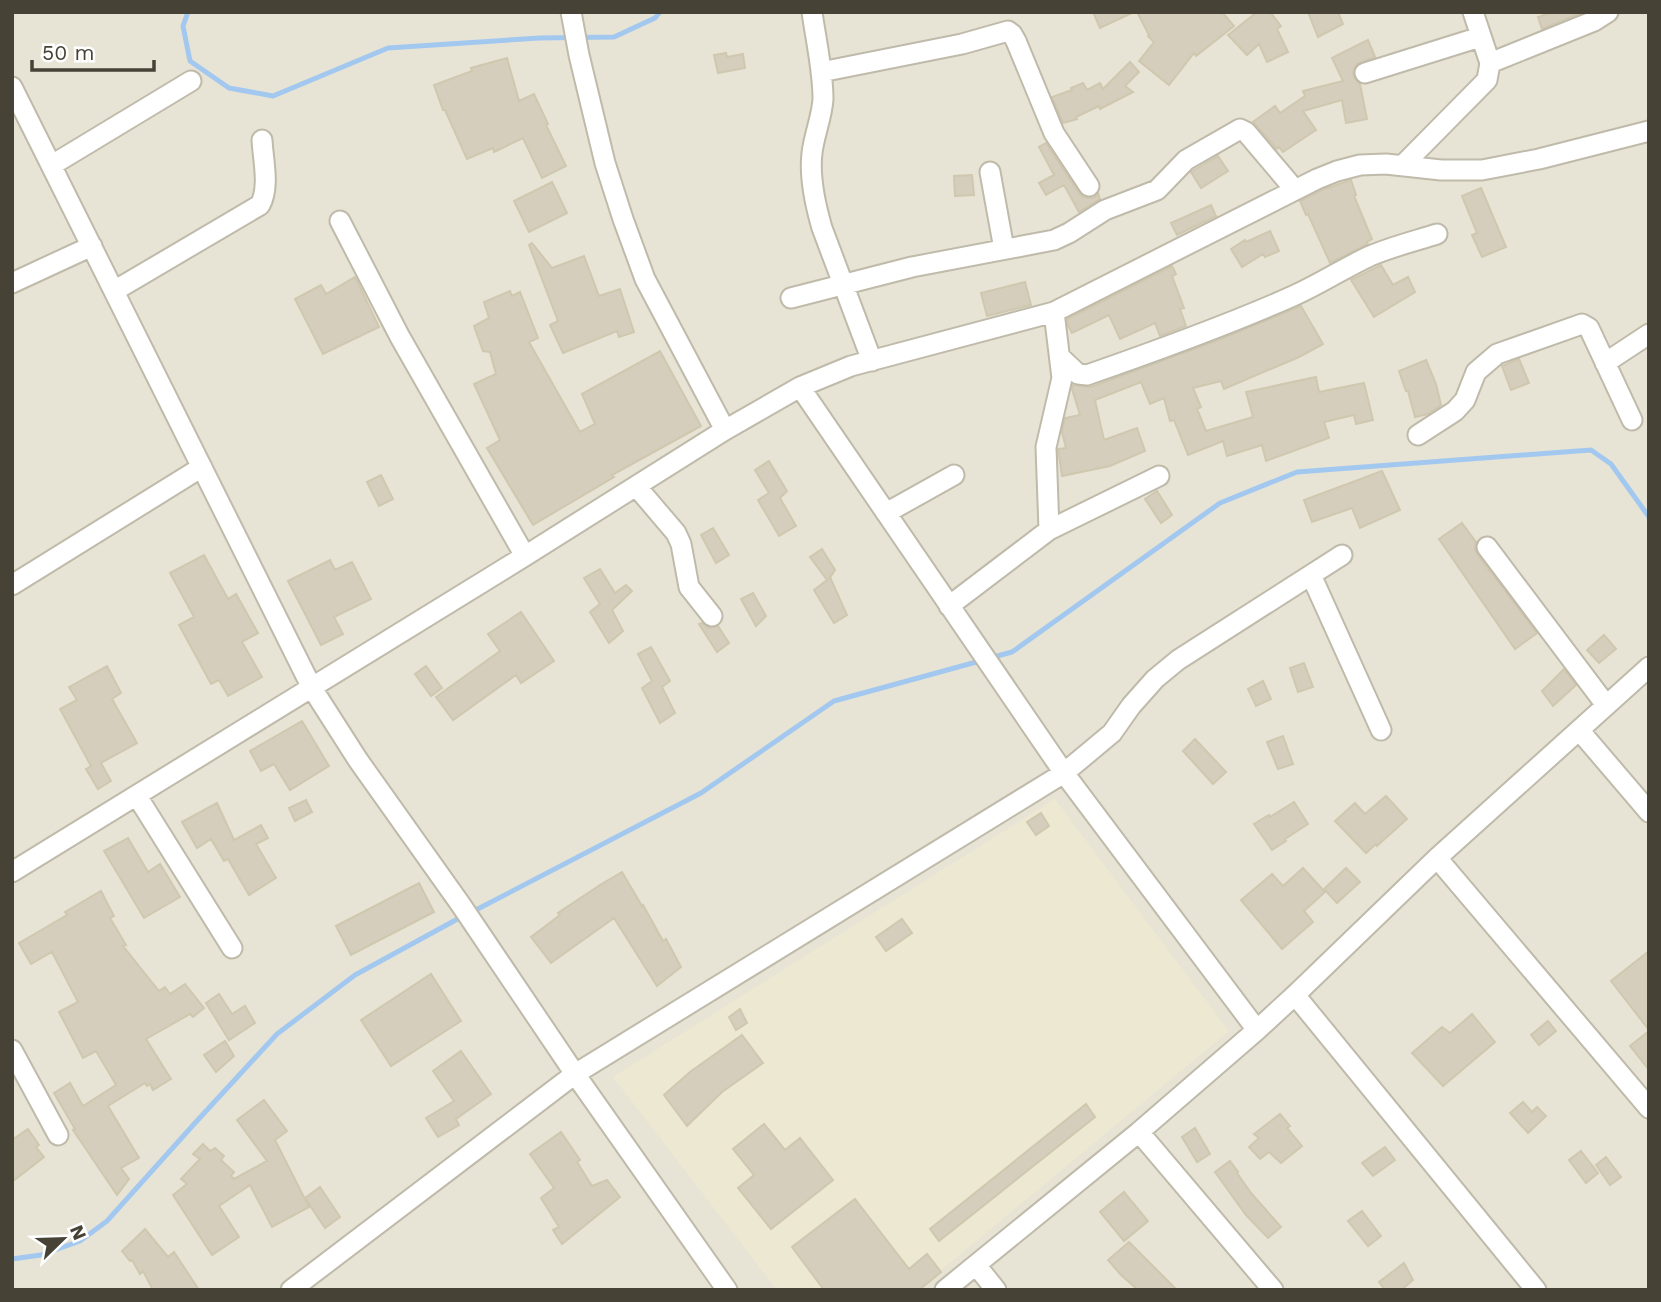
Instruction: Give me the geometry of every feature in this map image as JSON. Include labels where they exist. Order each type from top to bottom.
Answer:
[{"type":"street","points":[[571,12],[579,55],[622,219],[645,279],[725,430]]},
{"type":"street","points":[[812,12],[821,72],[822,109],[812,152],[812,182],[819,218],[872,361]]},
{"type":"street","points":[[1403,165],[1487,80],[1490,63],[1473,12]]},
{"type":"street","points":[[1490,63],[1594,21],[1608,12]]},
{"type":"street","points":[[821,72],[962,44],[1008,32],[1013,34],[1054,133],[1089,186]]},
{"type":"street","points":[[1365,73],[1480,37]]},
{"type":"street","points":[[52,165],[191,81]]},
{"type":"street","points":[[12,87],[312,688],[358,760],[727,1290]]},
{"type":"street","points":[[792,298],[912,267],[1054,240],[1105,209],[1157,190],[1186,160],[1240,129],[1247,132],[1295,190]]},
{"type":"street","points":[[12,872],[725,430],[800,387],[851,366],[1054,312],[1337,171],[1360,165],[1386,164],[1441,170],[1482,170],[1539,159],[1649,131]]},
{"type":"street","points":[[114,291],[260,205],[265,197],[261,140]]},
{"type":"street","points":[[990,172],[1004,249]]},
{"type":"street","points":[[340,221],[400,337],[525,556]]},
{"type":"street","points":[[1060,357],[1078,374],[1087,375],[1242,318],[1296,295],[1374,255],[1437,234]]},
{"type":"street","points":[[12,283],[92,246]]},
{"type":"street","points":[[1049,530],[1046,447],[1062,378],[1054,312]]},
{"type":"street","points":[[1418,435],[1455,411],[1465,400],[1476,372],[1497,354],[1582,324],[1589,328],[1632,419]]},
{"type":"street","points":[[1605,363],[1649,334]]},
{"type":"street","points":[[800,387],[1064,774],[1257,1030]]},
{"type":"street","points":[[12,585],[202,467]]},
{"type":"street","points":[[886,513],[954,475]]},
{"type":"street","points":[[949,606],[1049,530],[1159,476]]},
{"type":"street","points":[[636,486],[676,533],[681,544],[689,587],[712,616]]},
{"type":"street","points":[[1487,547],[1606,705]]},
{"type":"street","points":[[291,1290],[575,1074],[1064,774],[1112,733],[1131,706],[1178,660],[1342,555]]},
{"type":"street","points":[[1311,575],[1381,730]]},
{"type":"street","points":[[945,1290],[1139,1132],[1257,1030],[1437,858],[1649,667]]},
{"type":"street","points":[[1579,730],[1649,812]]},
{"type":"street","points":[[137,796],[232,948]]},
{"type":"street","points":[[1437,858],[1649,1108]]},
{"type":"street","points":[[1295,995],[1536,1290]]},
{"type":"street","points":[[12,1050],[58,1135]]},
{"type":"street","points":[[1139,1132],[1273,1290]]},
{"type":"street","points":[[976,1265],[996,1290]]},
{"type":"shaded area","points":[[12,12],[1649,12],[1649,1290],[12,1290]]},
{"type":"shaded area","points":[[1055,799],[1229,1031],[917,1290],[777,1290],[613,1077]]},
{"type":"building","points":[[1093,12],[1134,12],[1100,28]]},
{"type":"building","points":[[1137,12],[1222,12],[1234,26],[1196,56],[1194,53],[1169,85],[1139,61],[1154,42],[1148,36]]},
{"type":"building","points":[[1257,12],[1270,12],[1281,26],[1277,29],[1288,52],[1267,62],[1259,44],[1247,55],[1228,35]]},
{"type":"building","points":[[1308,12],[1338,12],[1343,24],[1318,37]]},
{"type":"building","points":[[1552,12],[1583,12],[1542,29],[1538,17]]},
{"type":"building","points":[[1368,40],[1375,57],[1357,64],[1353,71],[1360,84],[1367,119],[1346,123],[1342,100],[1303,111],[1316,130],[1283,152],[1279,147],[1277,149],[1253,122],[1275,106],[1280,113],[1305,96],[1303,91],[1343,81],[1332,58]]},
{"type":"building","points":[[726,53],[727,57],[743,54],[745,68],[718,73],[714,55]]},
{"type":"building","points":[[507,58],[519,101],[534,94],[566,166],[542,178],[523,138],[494,152],[493,148],[467,159],[434,85],[472,71],[471,68]]},
{"type":"building","points":[[1130,62],[1139,72],[1125,86],[1133,92],[1100,109],[1099,106],[1076,117],[1077,119],[1063,123],[1052,97],[1083,83],[1087,90],[1100,83],[1103,89]]},
{"type":"building","points":[[1046,143],[1079,193],[1089,198],[1098,193],[1100,199],[1079,212],[1064,185],[1046,195],[1039,183],[1054,175],[1039,147]]},
{"type":"building","points":[[1218,156],[1228,171],[1201,188],[1191,172]]},
{"type":"building","points":[[972,175],[974,195],[955,196],[954,176]]},
{"type":"building","points":[[1351,180],[1356,195],[1354,196],[1372,239],[1368,244],[1330,263],[1300,201]]},
{"type":"building","points":[[552,182],[567,213],[529,232],[514,201]]},
{"type":"building","points":[[1481,188],[1506,247],[1482,257],[1472,235],[1477,233],[1462,196]]},
{"type":"building","points":[[1211,205],[1216,216],[1177,235],[1171,223]]},
{"type":"building","points":[[1270,231],[1279,251],[1265,257],[1263,254],[1242,267],[1231,249],[1245,240],[1246,242]]},
{"type":"building","points":[[532,243],[552,268],[584,256],[599,296],[620,289],[634,332],[619,337],[617,331],[563,353],[550,325],[558,321],[529,245]]},
{"type":"building","points":[[1381,265],[1393,285],[1408,277],[1415,292],[1374,317],[1351,280]]},
{"type":"building","points":[[1172,266],[1176,274],[1172,276],[1184,308],[1180,309],[1186,326],[1160,336],[1155,323],[1120,339],[1109,315],[1072,333],[1067,319]]},
{"type":"building","points":[[355,277],[379,327],[323,354],[295,299],[321,285],[326,294]]},
{"type":"building","points":[[1025,282],[1031,305],[987,316],[981,293]]},
{"type":"building","points":[[510,291],[512,296],[520,292],[538,338],[529,342],[580,432],[595,424],[582,394],[660,351],[701,426],[612,475],[614,477],[533,525],[487,448],[500,440],[474,384],[496,374],[490,352],[483,351],[474,326],[489,318],[484,302]]},
{"type":"building","points":[[1301,306],[1323,344],[1224,389],[1221,381],[1193,388],[1201,407],[1197,409],[1206,431],[1253,417],[1246,392],[1316,377],[1319,392],[1364,383],[1373,420],[1356,424],[1354,415],[1324,422],[1329,438],[1266,461],[1262,445],[1227,456],[1223,441],[1188,455],[1174,420],[1170,421],[1164,398],[1150,404],[1141,382],[1095,400],[1104,440],[1137,428],[1145,451],[1110,466],[1062,476],[1058,449],[1066,448],[1062,432],[1065,418],[1080,415],[1073,385],[1091,387]]},
{"type":"building","points":[[1519,359],[1529,383],[1511,390],[1502,366]]},
{"type":"building","points":[[1426,360],[1441,405],[1428,414],[1415,417],[1399,371]]},
{"type":"building","points":[[769,461],[787,491],[780,498],[796,526],[779,536],[758,500],[769,493],[755,470]]},
{"type":"building","points":[[1382,471],[1400,510],[1360,528],[1352,508],[1312,522],[1304,500]]},
{"type":"building","points":[[381,475],[393,499],[379,506],[367,482]]},
{"type":"building","points":[[1157,491],[1172,515],[1161,523],[1145,499]]},
{"type":"building","points":[[1462,523],[1476,542],[1477,554],[1537,633],[1515,649],[1439,539]]},
{"type":"building","points":[[713,528],[729,555],[716,563],[701,535]]},
{"type":"building","points":[[822,549],[835,570],[830,577],[847,615],[834,623],[814,590],[827,580],[810,557]]},
{"type":"building","points":[[204,555],[228,599],[236,594],[258,633],[242,642],[262,677],[228,696],[219,680],[211,684],[179,625],[194,617],[170,573]]},
{"type":"building","points":[[330,560],[335,570],[352,562],[371,599],[334,617],[343,634],[321,645],[288,581]]},
{"type":"building","points":[[600,569],[615,593],[626,585],[632,591],[612,610],[623,631],[609,643],[590,612],[600,604],[584,578]]},
{"type":"building","points":[[753,593],[766,616],[756,626],[741,599]]},
{"type":"building","points":[[521,612],[554,661],[521,683],[516,675],[453,720],[436,697],[500,651],[488,634]]},
{"type":"building","points":[[702,623],[708,628],[718,626],[729,643],[717,652],[699,624]]},
{"type":"building","points":[[1604,635],[1616,649],[1599,663],[1587,650]]},
{"type":"building","points":[[651,647],[670,681],[662,687],[675,713],[660,723],[642,688],[652,681],[638,654]]},
{"type":"building","points":[[1304,663],[1313,687],[1298,692],[1290,668]]},
{"type":"building","points":[[107,666],[121,693],[112,699],[137,743],[101,763],[111,781],[98,789],[86,769],[91,766],[60,709],[77,700],[69,687]]},
{"type":"building","points":[[426,666],[442,688],[431,696],[415,674]]},
{"type":"building","points":[[1564,669],[1576,685],[1553,706],[1542,691]]},
{"type":"building","points":[[1263,681],[1271,699],[1256,706],[1248,689]]},
{"type":"building","points":[[302,721],[329,766],[290,790],[274,764],[261,771],[250,751]]},
{"type":"building","points":[[1283,736],[1293,764],[1278,769],[1267,742]]},
{"type":"building","points":[[1195,739],[1226,772],[1213,784],[1183,751]]},
{"type":"building","points":[[1386,796],[1407,819],[1366,853],[1335,821],[1355,803],[1365,814]]},
{"type":"building","points":[[306,800],[312,812],[295,821],[289,808]]},
{"type":"building","points":[[1294,802],[1308,824],[1272,850],[1254,824]]},
{"type":"building","points":[[217,803],[234,840],[261,825],[268,838],[256,844],[276,878],[249,895],[228,859],[224,861],[211,839],[197,848],[182,822]]},
{"type":"building","points":[[1041,813],[1049,826],[1036,835],[1027,822]]},
{"type":"building","points":[[128,838],[148,872],[160,864],[180,897],[144,918],[104,851]]},
{"type":"building","points":[[1303,868],[1325,892],[1304,911],[1313,922],[1282,949],[1241,900],[1272,874],[1283,886]]},
{"type":"building","points":[[1346,868],[1360,882],[1337,903],[1324,889]]},
{"type":"building","points":[[622,872],[681,967],[657,986],[614,918],[551,963],[531,937],[560,915],[558,913]]},
{"type":"building","points":[[419,883],[434,912],[351,955],[336,926]]},
{"type":"building","points":[[101,891],[114,916],[110,918],[126,945],[123,946],[159,991],[165,987],[170,994],[185,984],[204,1008],[193,1017],[190,1014],[146,1039],[171,1079],[153,1090],[150,1084],[147,1086],[145,1083],[108,1106],[139,1158],[121,1168],[129,1179],[117,1195],[73,1130],[75,1129],[54,1093],[70,1083],[83,1106],[116,1085],[96,1051],[83,1058],[59,1012],[78,1002],[52,952],[31,964],[19,943]]},
{"type":"building","points":[[902,919],[912,933],[886,951],[876,937]]},
{"type":"building","points":[[1649,951],[1649,1030],[1611,981]]},
{"type":"building","points":[[431,974],[461,1021],[391,1066],[361,1020]]},
{"type":"building","points":[[219,994],[232,1014],[245,1006],[255,1023],[229,1040],[206,1003]]},
{"type":"building","points":[[740,1009],[747,1023],[736,1030],[729,1017]]},
{"type":"building","points":[[1472,1014],[1495,1042],[1443,1086],[1412,1053],[1442,1027],[1450,1033]]},
{"type":"building","points":[[1548,1021],[1556,1031],[1539,1045],[1531,1035]]},
{"type":"building","points":[[1649,1031],[1649,1070],[1630,1046]]},
{"type":"building","points":[[742,1035],[763,1063],[722,1092],[687,1126],[664,1095],[690,1072]]},
{"type":"building","points":[[225,1041],[234,1056],[216,1072],[204,1055]]},
{"type":"building","points":[[461,1051],[491,1094],[456,1119],[459,1125],[438,1137],[426,1118],[454,1101],[433,1071]]},
{"type":"building","points":[[264,1100],[287,1131],[275,1140],[309,1207],[272,1227],[250,1185],[219,1206],[239,1237],[212,1255],[173,1195],[187,1184],[181,1179],[200,1159],[193,1154],[203,1144],[210,1151],[215,1148],[224,1156],[221,1160],[234,1172],[231,1176],[234,1179],[267,1161],[237,1120]]},
{"type":"building","points":[[1523,1102],[1532,1112],[1537,1107],[1546,1116],[1528,1133],[1510,1113]]},
{"type":"building","points":[[1086,1104],[1095,1117],[939,1241],[930,1229]]},
{"type":"building","points":[[1280,1114],[1290,1126],[1287,1128],[1302,1146],[1281,1163],[1269,1152],[1260,1159],[1249,1147],[1259,1138],[1254,1134]]},
{"type":"building","points":[[764,1124],[785,1150],[800,1138],[833,1180],[771,1229],[738,1188],[754,1175],[733,1149]]},
{"type":"building","points":[[1195,1128],[1210,1154],[1197,1162],[1182,1137]]},
{"type":"building","points":[[28,1129],[44,1157],[12,1182],[12,1140]]},
{"type":"building","points":[[561,1132],[580,1160],[577,1162],[592,1186],[607,1180],[620,1197],[562,1244],[553,1230],[559,1227],[541,1198],[554,1188],[530,1154]]},
{"type":"building","points":[[1385,1147],[1395,1160],[1373,1176],[1362,1163]]},
{"type":"building","points":[[1581,1151],[1598,1173],[1586,1183],[1569,1160]]},
{"type":"building","points":[[1606,1157],[1621,1177],[1610,1185],[1596,1165]]},
{"type":"building","points":[[1230,1161],[1251,1193],[1281,1227],[1268,1238],[1246,1215],[1215,1172]]},
{"type":"building","points":[[320,1187],[340,1217],[325,1228],[305,1198]]},
{"type":"building","points":[[1124,1192],[1148,1221],[1124,1241],[1100,1212]]},
{"type":"building","points":[[855,1199],[909,1269],[927,1254],[941,1272],[919,1290],[824,1290],[792,1247]]},
{"type":"building","points":[[1362,1211],[1381,1236],[1368,1246],[1348,1221]]},
{"type":"building","points":[[145,1229],[168,1257],[174,1252],[199,1290],[153,1290],[143,1271],[140,1274],[132,1260],[122,1251]]},
{"type":"building","points":[[1129,1242],[1177,1290],[1138,1290],[1121,1275],[1108,1260]]},
{"type":"building","points":[[1404,1263],[1413,1280],[1401,1290],[1385,1290],[1379,1282]]},
{"type":"waterway","points":[[188,12],[183,26],[190,61],[229,88],[273,96],[388,48],[539,38],[614,37],[655,18],[660,12]]},
{"type":"waterway","points":[[990,658],[1012,652],[1220,503],[1297,472],[1591,450],[1611,464],[1649,517]]},
{"type":"waterway","points":[[472,912],[701,793],[834,701],[980,661]]},
{"type":"waterway","points":[[12,1259],[41,1255],[80,1241],[107,1221],[277,1034],[355,975],[463,916]]}]
